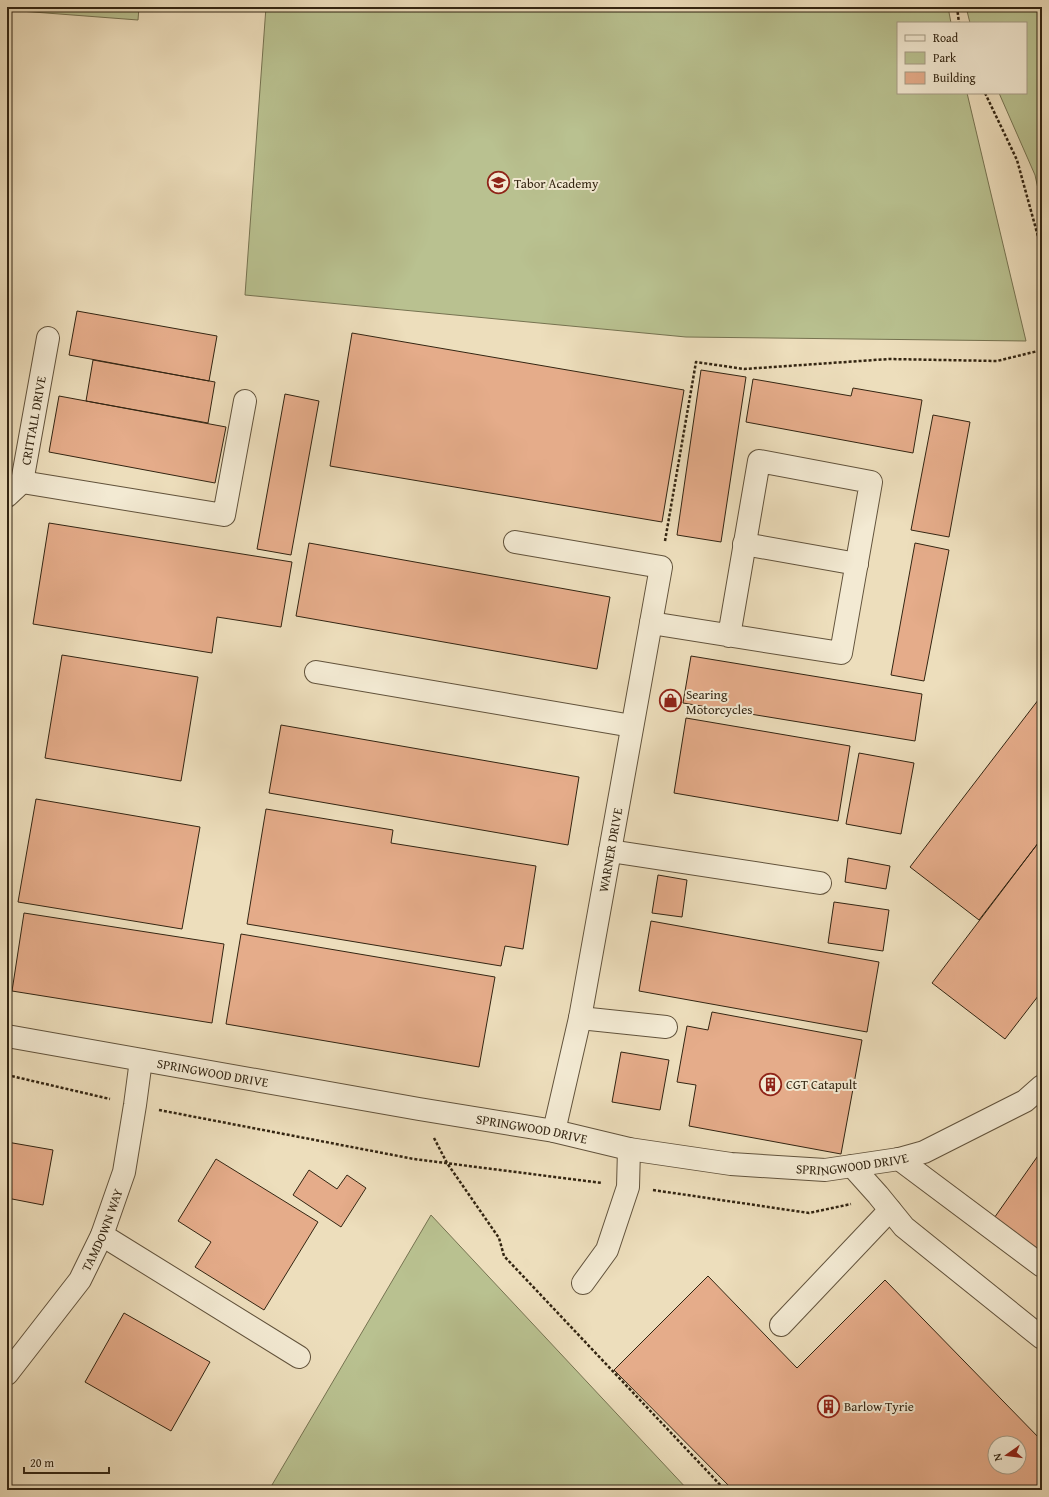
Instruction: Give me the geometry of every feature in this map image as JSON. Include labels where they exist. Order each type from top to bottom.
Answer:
[{"type":"street","name":"CRITTALL DRIVE","points":[[15,489],[48,338]]},
{"type":"street","points":[[15,489],[224,515],[245,401]]},
{"type":"street","points":[[650,623],[729,636],[841,653],[871,482],[759,461],[729,636]]},
{"type":"street","points":[[515,542],[661,567]]},
{"type":"street","points":[[744,544],[857,564]]},
{"type":"street","name":"WARNER DRIVE","points":[[554,1131],[580,1018],[661,567]]},
{"type":"street","points":[[316,672],[632,726]]},
{"type":"street","points":[[610,851],[820,883]]},
{"type":"street","points":[[580,1018],[666,1027]]},
{"type":"street","name":"SPRINGWOOD DRIVE","points":[[7,1036],[419,1109],[554,1131],[629,1149],[732,1164],[825,1170],[899,1158],[924,1152],[1025,1101],[1042,1086]]},
{"type":"street","name":"TAMDOWN WAY","points":[[7,1374],[80,1280],[102,1235],[124,1172],[141,1060]]},
{"type":"street","points":[[583,1283],[607,1250],[628,1187],[629,1149]]},
{"type":"street","points":[[899,1158],[1042,1266]]},
{"type":"street","points":[[852,1166],[904,1227],[1042,1338]]},
{"type":"street","points":[[781,1324],[884,1202]]},
{"type":"street","points":[[102,1235],[300,1357]]},
{"type":"path","points":[[956,7],[959,22]]},
{"type":"path","points":[[985,94],[1017,160],[1039,240],[1042,277]]},
{"type":"path","points":[[661,567],[696,362],[744,369],[889,359],[997,361],[1042,350]]},
{"type":"path","points":[[7,1075],[135,1105],[414,1159],[628,1187],[809,1213],[856,1203],[884,1202]]},
{"type":"path","points":[[419,1109],[447,1163],[499,1238],[504,1256],[725,1490]]},
{"type":"green space","points":[[7,7],[139,7],[138,20],[7,10]]},
{"type":"green space","name":"Tabor Academy","points":[[266,7],[948,7],[951,22],[897,22],[897,94],[967,94],[1026,341],[686,337],[245,295]]},
{"type":"green space","points":[[966,7],[1042,7],[1042,207],[1035,175],[999,94],[1027,94],[1027,22],[970,22]]},
{"type":"green space","points":[[431,1215],[688,1490],[269,1490]]},
{"type":"building","points":[[77,311],[217,336],[209,381],[69,355]]},
{"type":"building","points":[[352,333],[684,390],[662,522],[330,466]]},
{"type":"building","points":[[93,360],[215,382],[208,423],[86,401]]},
{"type":"building","points":[[701,370],[746,377],[721,542],[677,535]]},
{"type":"building","points":[[753,379],[851,396],[853,388],[922,400],[913,453],[746,422]]},
{"type":"building","points":[[285,394],[319,401],[291,555],[257,549]]},
{"type":"building","points":[[59,396],[226,427],[215,483],[49,452]]},
{"type":"building","points":[[933,415],[970,422],[949,537],[911,530]]},
{"type":"building","points":[[49,523],[292,562],[281,627],[217,617],[212,653],[33,624]]},
{"type":"building","points":[[309,543],[610,597],[597,669],[296,616]]},
{"type":"building","points":[[915,543],[949,550],[924,681],[891,675]]},
{"type":"building","points":[[62,655],[198,677],[181,781],[45,758]]},
{"type":"building","points":[[691,656],[922,694],[915,741],[683,703]]},
{"type":"building","points":[[1042,695],[1042,838],[979,920],[910,867]]},
{"type":"building","points":[[686,718],[850,746],[838,821],[674,793]]},
{"type":"building","points":[[281,725],[579,777],[568,845],[269,793]]},
{"type":"building","points":[[859,753],[914,763],[901,834],[846,824]]},
{"type":"building","points":[[36,799],[200,827],[182,929],[18,902]]},
{"type":"building","points":[[266,809],[393,830],[391,843],[536,866],[523,949],[505,946],[501,966],[247,924]]},
{"type":"building","points":[[1042,838],[1042,991],[1005,1039],[932,983]]},
{"type":"building","points":[[848,858],[890,866],[886,889],[845,882]]},
{"type":"building","points":[[658,875],[687,880],[682,917],[652,913]]},
{"type":"building","points":[[834,902],[889,910],[883,951],[828,943]]},
{"type":"building","points":[[24,913],[224,944],[212,1023],[12,991]]},
{"type":"building","points":[[651,921],[879,962],[867,1032],[639,991]]},
{"type":"building","points":[[241,934],[495,977],[479,1067],[226,1024]]},
{"type":"building","name":"CGT Catapult","points":[[712,1012],[862,1040],[841,1154],[689,1126],[696,1085],[677,1082],[687,1026],[708,1030]]},
{"type":"building","points":[[621,1052],[669,1060],[660,1110],[612,1102]]},
{"type":"building","points":[[7,1142],[53,1150],[43,1205],[7,1198]]},
{"type":"building","points":[[1042,1150],[1042,1257],[992,1221]]},
{"type":"building","points":[[216,1159],[318,1222],[264,1310],[195,1267],[211,1242],[178,1221]]},
{"type":"building","points":[[309,1170],[337,1189],[347,1175],[366,1188],[341,1227],[293,1195]]},
{"type":"building","name":"Barlow Tyrie","points":[[708,1276],[797,1368],[885,1280],[1042,1441],[1042,1490],[733,1490],[614,1370]]},
{"type":"building","points":[[124,1313],[210,1362],[171,1431],[85,1382]]},
{"type":"place","name":"Tabor Academy","points":[[498,183]]},
{"type":"place","name":"Searing Motorcycles","points":[[670,701]]},
{"type":"place","name":"CGT Catapult","points":[[770,1084]]},
{"type":"place","name":"Barlow Tyrie","points":[[828,1406]]}]
